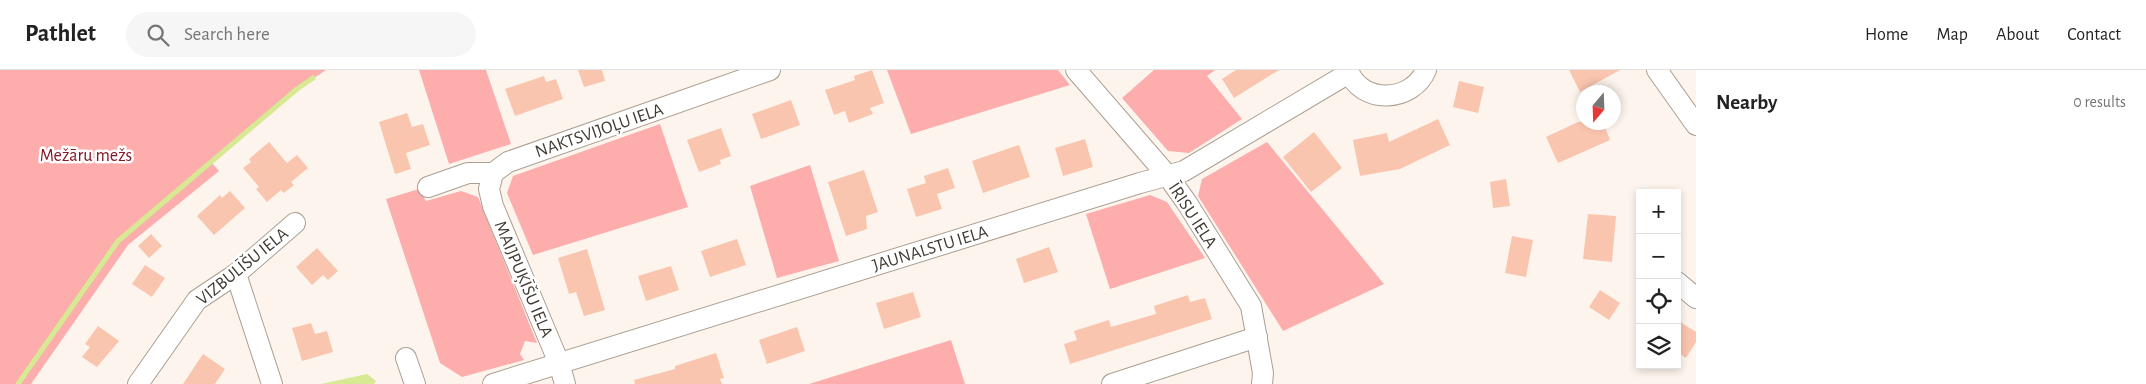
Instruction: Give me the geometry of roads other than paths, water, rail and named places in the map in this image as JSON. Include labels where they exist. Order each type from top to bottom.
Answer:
[{"type":"street","name":"NAKTSVIJOĻU IELA","points":[[493,173],[508,162],[770,70]]},
{"type":"street","name":"ĪRISU IELA","points":[[1076,70],[1167,175],[1187,203],[1251,306],[1263,373],[1262,384]]},
{"type":"street","points":[[1348,71],[1363,89],[1384,96],[1405,93],[1422,79],[1426,70]]},
{"type":"street","points":[[1658,70],[1696,125]]},
{"type":"street","name":"JAUNALSTU IELA","points":[[493,384],[1184,171],[1348,71]]},
{"type":"street","points":[[428,187],[468,173],[493,173]]},
{"type":"street","name":"MAIJPUĶĪŠU IELA","points":[[493,173],[489,189],[493,206],[559,363],[565,384]]},
{"type":"street","name":"VIZBULĪŠU IELA","points":[[138,384],[197,300],[236,274],[295,223]]},
{"type":"street","points":[[236,274],[272,384]]},
{"type":"street","points":[[1681,285],[1696,298]]},
{"type":"street","points":[[1112,384],[1257,337]]},
{"type":"street","points":[[406,358],[415,384]]},
{"type":"waterway","points":[[18,384],[118,241],[297,89],[313,78]]},
{"type":"park label","name":"Mežāru mežs","points":[[86,155]]}]
